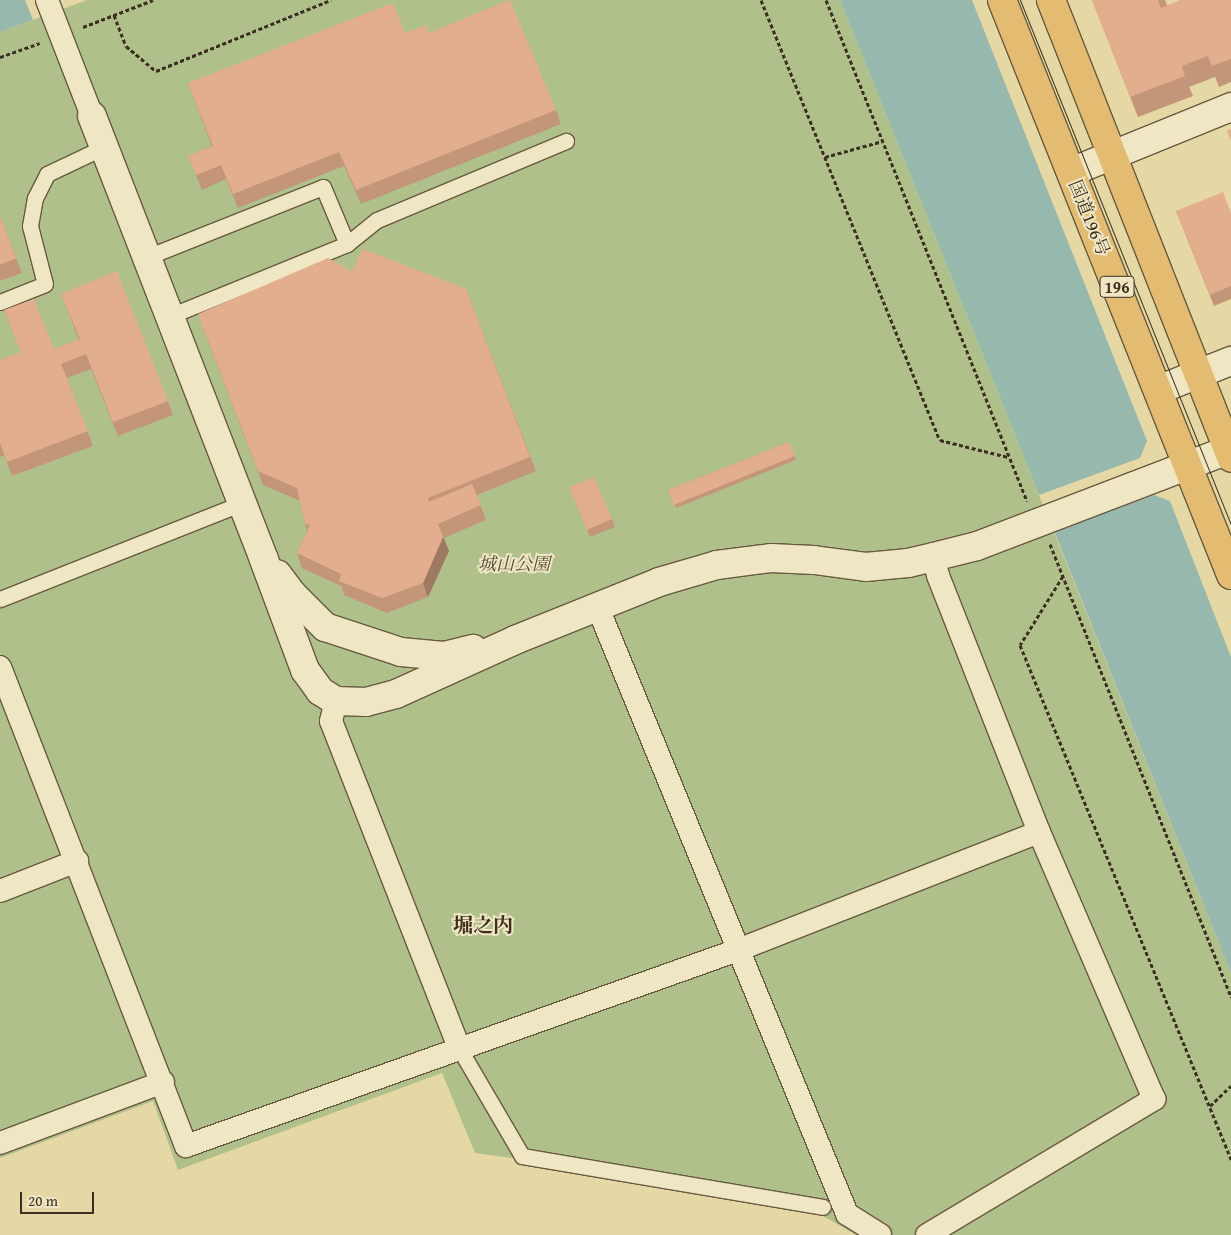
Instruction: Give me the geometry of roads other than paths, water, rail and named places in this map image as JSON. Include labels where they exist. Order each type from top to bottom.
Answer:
[{"type":"highway","name":"国道196号","points":[[1002,0],[1231,575]]},
{"type":"highway","name":"196","points":[[1051,0],[1230,454]]},
{"type":"street","points":[[50,7],[305,670],[320,691],[336,701],[366,702],[396,694],[515,640],[659,582],[717,566],[771,558],[814,560],[866,566],[908,563],[977,546],[1188,466],[1230,454]]},
{"type":"street","points":[[1070,172],[1112,157],[1231,107]]},
{"type":"street","points":[[1158,390],[1231,361]]},
{"type":"street","points":[[263,557],[292,594],[325,627],[401,652],[444,656],[515,640]]},
{"type":"street","points":[[927,1235],[1154,1100],[1039,832],[938,575],[933,557]]},
{"type":"street","points":[[598,608],[847,1214],[880,1235]]},
{"type":"street","points":[[305,670],[303,649],[308,639],[325,627]]},
{"type":"street","points":[[0,666],[163,1082],[186,1146],[738,950],[1039,832]]},
{"type":"street","points":[[336,701],[331,721],[459,1048]]},
{"type":"street","points":[[0,891],[77,861]]},
{"type":"street","points":[[0,1143],[163,1082]]},
{"type":"lane","points":[[170,316],[347,244],[377,220],[566,141]]},
{"type":"lane","points":[[0,302],[46,284],[30,226],[35,198],[48,174],[104,148]]},
{"type":"lane","points":[[147,256],[323,187],[347,244]]},
{"type":"lane","points":[[0,599],[242,503]]},
{"type":"lane","points":[[459,1048],[522,1156],[823,1207]]},
{"type":"water","points":[[0,0],[25,0],[33,20],[0,32]]},
{"type":"water","points":[[840,0],[972,0],[1147,441],[1140,458],[1039,495]]},
{"type":"water","points":[[1154,495],[1170,501],[1231,657],[1231,973],[1054,531]]},
{"type":"tram line","points":[[1020,0],[1231,525]]},
{"type":"district","name":"堀之内","points":[[483,924]]},
{"type":"park label","name":"城山公園","points":[[514,564]]}]
